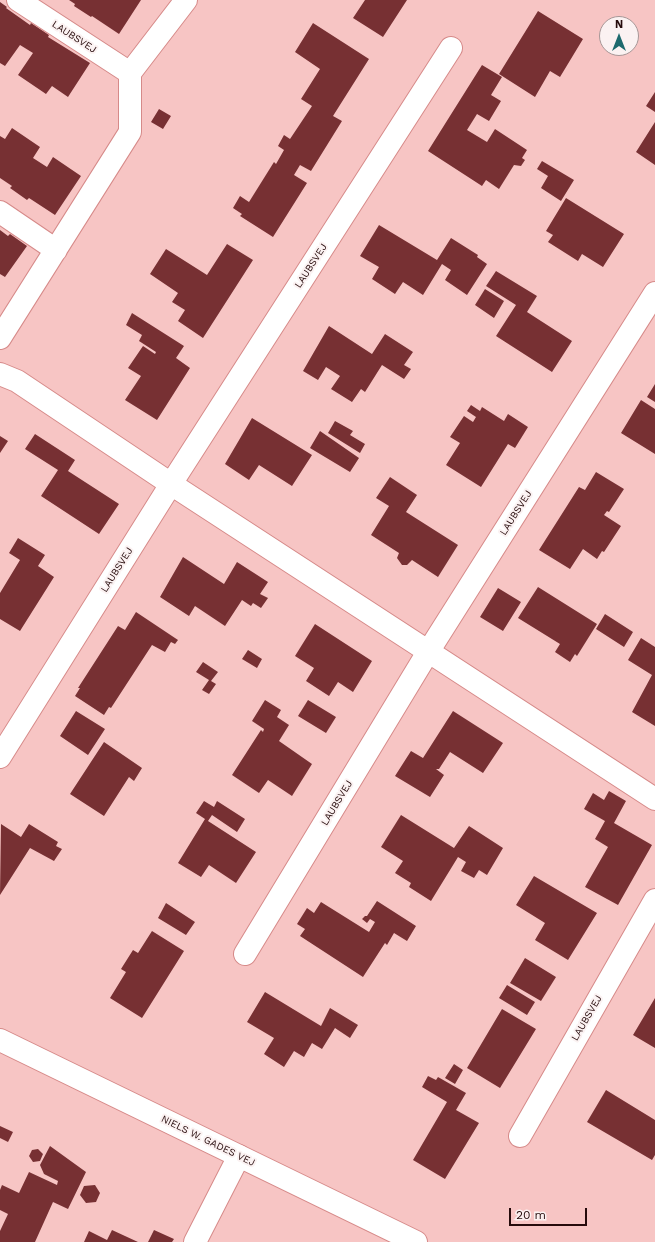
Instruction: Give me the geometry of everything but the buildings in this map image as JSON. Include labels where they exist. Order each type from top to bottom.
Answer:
[{"type":"street","name":"LAUBSVEJ","points":[[18,0],[130,73]]},
{"type":"street","points":[[0,338],[130,132],[130,73],[186,0]]},
{"type":"street","name":"LAUBSVEJ","points":[[0,757],[171,484],[451,48]]},
{"type":"street","points":[[0,212],[56,250]]},
{"type":"street","name":"LAUBSVEJ","points":[[245,954],[428,652],[655,293]]},
{"type":"street","points":[[0,374],[17,381],[171,484],[655,799]]},
{"type":"street","name":"LAUBSVEJ","points":[[520,1136],[655,900]]},
{"type":"street","name":"NIELS W. GADES VEJ","points":[[0,1040],[416,1242]]},
{"type":"street","points":[[195,1242],[239,1156]]}]
